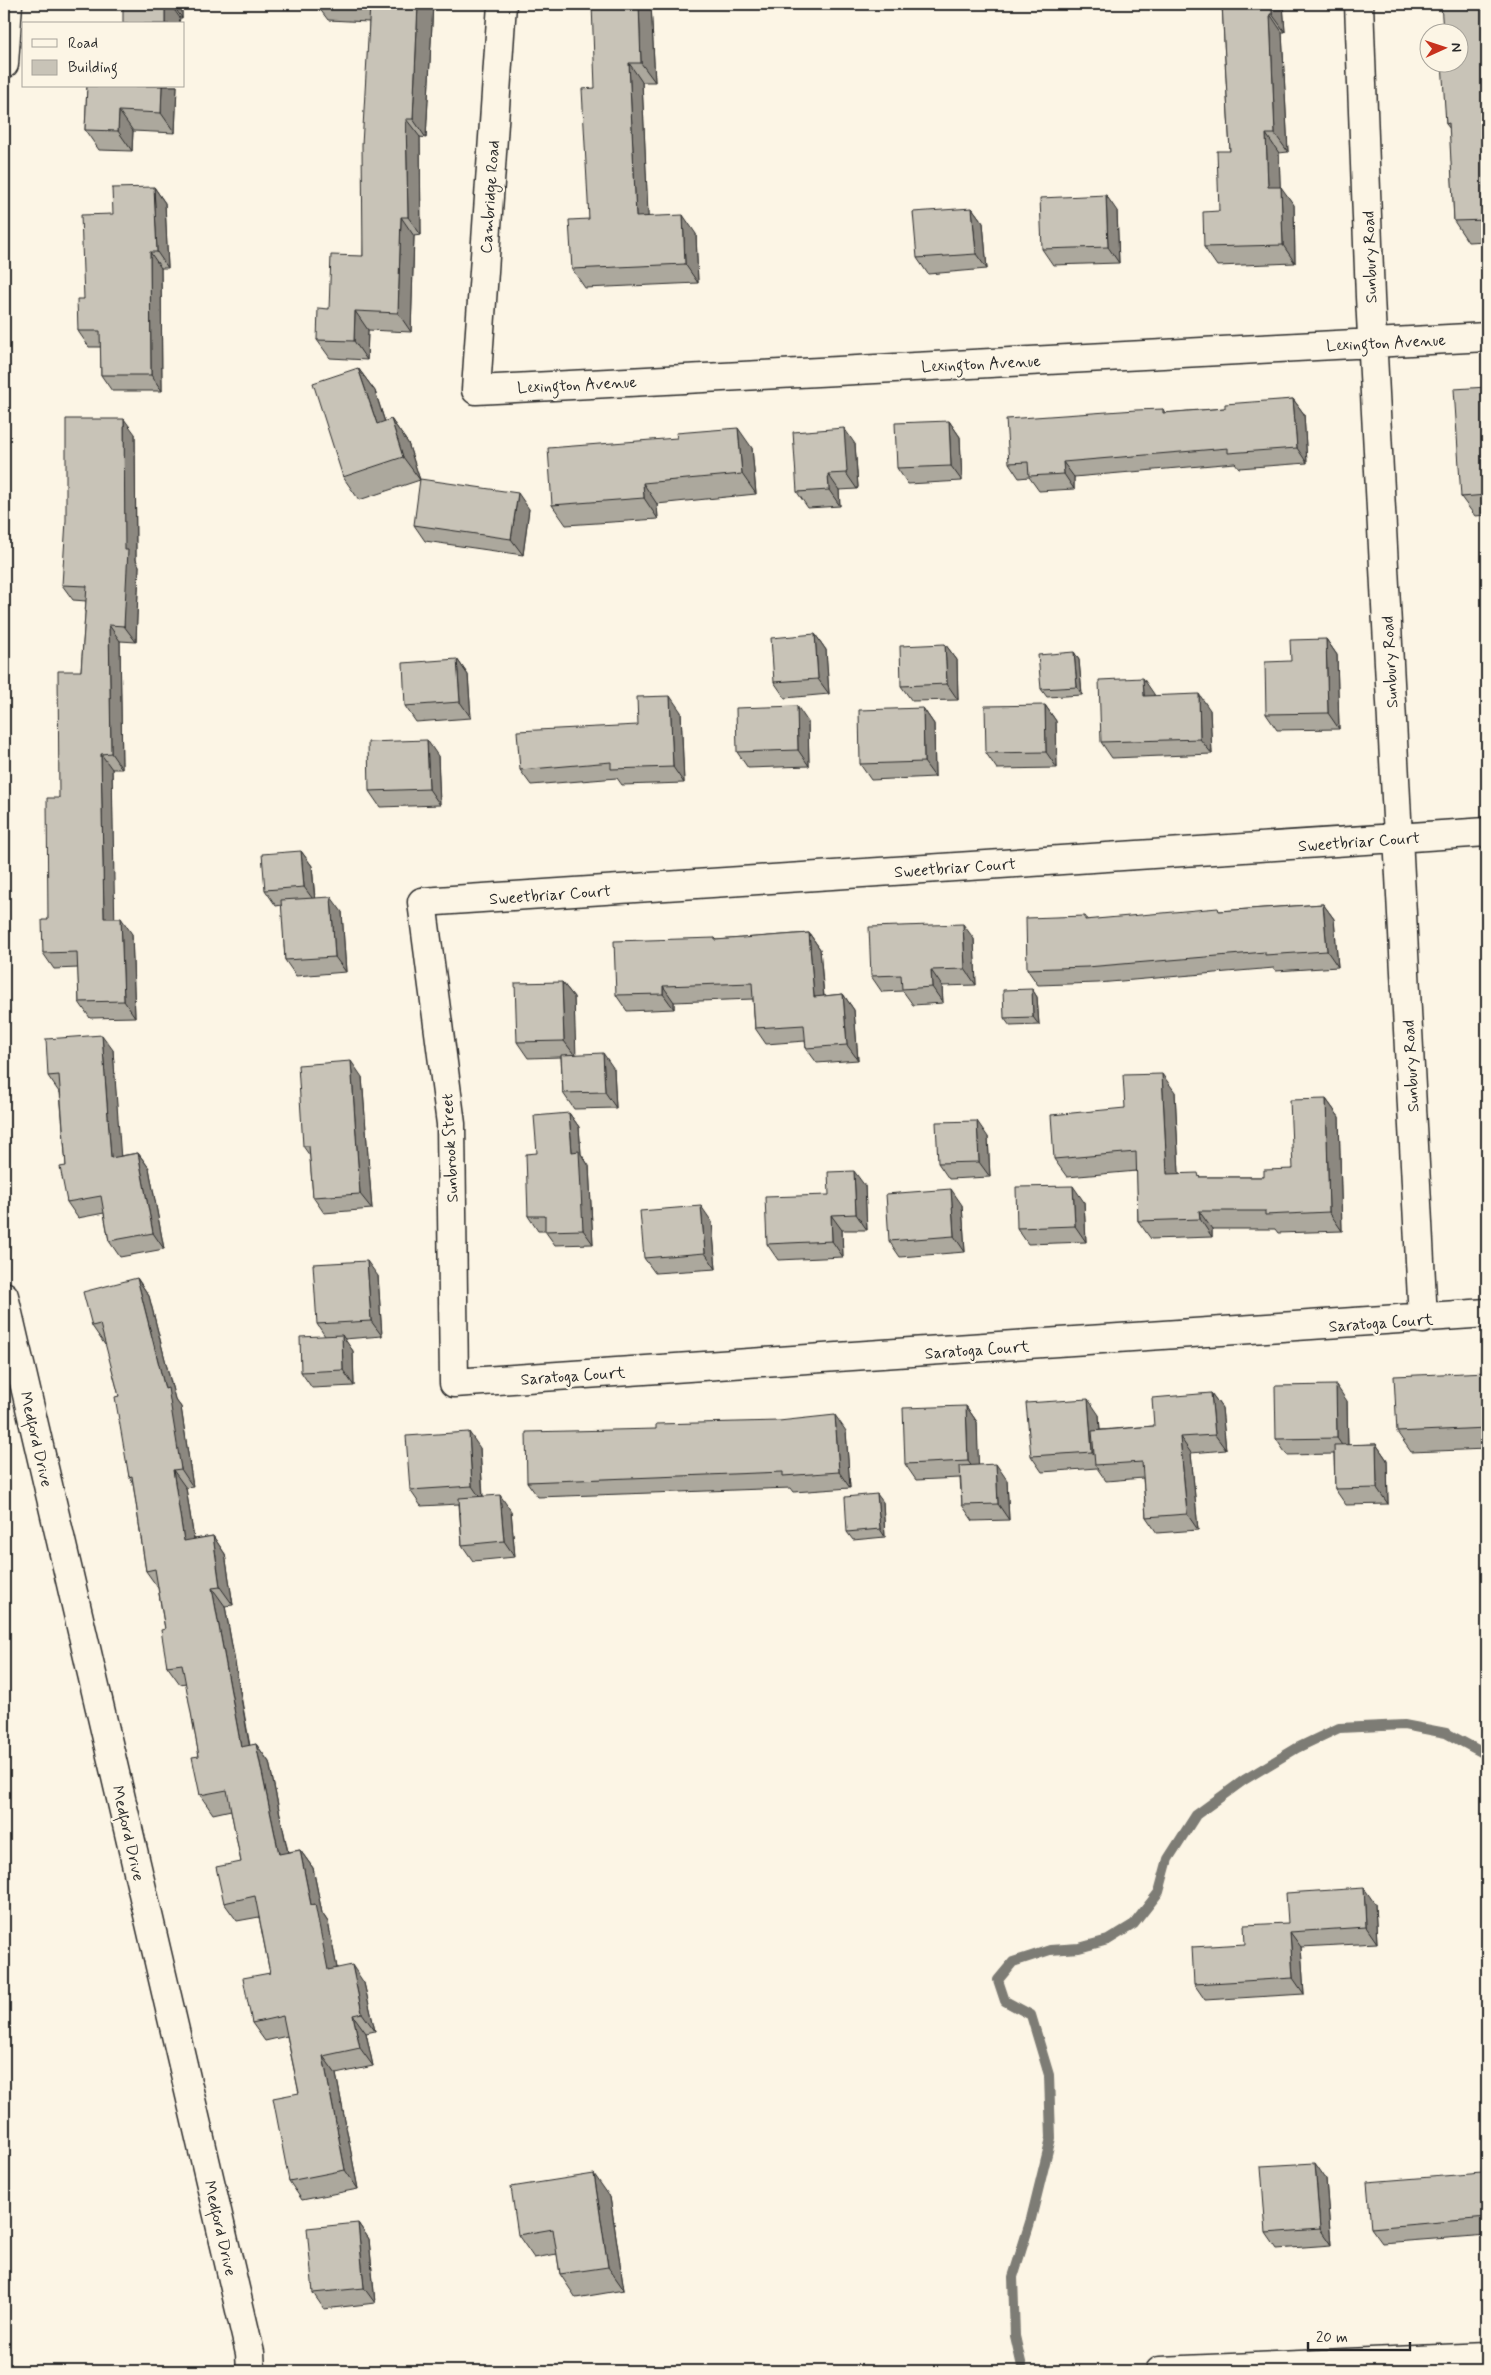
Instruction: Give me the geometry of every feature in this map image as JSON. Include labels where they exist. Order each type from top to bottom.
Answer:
[{"type":"street","points":[[4,64],[8,4]]},
{"type":"street","name":"Cambridge Road","points":[[476,390],[502,4]]},
{"type":"street","name":"Sunbury Road","points":[[1359,4],[1372,343],[1423,1319]]},
{"type":"street","name":"Lexington Avenue","points":[[476,390],[1487,337]]},
{"type":"street","name":"Sweetbriar Court","points":[[422,902],[1487,832]]},
{"type":"street","name":"Sunbrook Street","points":[[422,902],[451,1124],[454,1383],[466,1382]]},
{"type":"street","name":"Medford Drive","points":[[4,1296],[250,2353],[251,2371]]},
{"type":"street","name":"Saratoga Court","points":[[466,1382],[1487,1314]]},
{"type":"street","points":[[1160,2371],[1487,2357]]},
{"type":"building","points":[[123,4],[165,4],[165,22],[123,22]]},
{"type":"building","points":[[370,4],[418,4],[413,119],[406,119],[408,217],[401,217],[398,313],[355,311],[354,341],[317,340],[318,308],[329,309],[331,255],[363,256],[362,145]]},
{"type":"building","points":[[592,4],[639,4],[641,63],[629,63],[636,217],[683,215],[685,264],[572,269],[569,220],[589,219],[582,89],[595,88]]},
{"type":"building","points":[[1222,4],[1272,4],[1272,14],[1270,14],[1275,134],[1266,134],[1268,187],[1281,187],[1283,245],[1204,247],[1203,212],[1219,211],[1217,151],[1230,151]]},
{"type":"building","points":[[1441,4],[1487,4],[1487,220],[1454,221],[1449,123],[1446,124],[1443,72],[1468,72],[1468,22],[1442,22]]},
{"type":"building","points":[[87,88],[162,88],[161,113],[119,111],[118,131],[85,130]]},
{"type":"building","points":[[154,187],[157,252],[150,252],[151,375],[101,375],[100,331],[78,331],[77,299],[84,299],[81,215],[113,214],[112,188]]},
{"type":"building","points":[[1106,195],[1108,247],[1042,249],[1040,198]]},
{"type":"building","points":[[972,208],[976,254],[917,258],[913,212]]},
{"type":"building","points":[[358,368],[377,424],[391,419],[403,457],[343,477],[313,383]]},
{"type":"building","points":[[1487,387],[1487,495],[1461,497],[1454,389]]},
{"type":"building","points":[[1293,399],[1297,448],[1228,453],[1228,448],[1063,462],[1064,474],[1029,476],[1028,462],[1009,463],[1006,419],[1136,410],[1163,409],[1163,413],[1225,408],[1225,404]]},
{"type":"building","points":[[66,419],[124,419],[125,550],[128,550],[124,626],[109,625],[111,753],[101,754],[104,918],[121,918],[124,1001],[79,1002],[77,952],[43,953],[42,920],[48,920],[47,798],[59,798],[58,671],[81,671],[87,586],[62,585],[66,520]]},
{"type":"building","points":[[949,421],[951,466],[897,468],[895,423]]},
{"type":"building","points":[[738,428],[742,474],[643,483],[644,498],[552,505],[548,448],[677,438],[676,433]]},
{"type":"building","points":[[844,428],[846,473],[828,474],[829,490],[797,492],[793,432]]},
{"type":"building","points":[[420,479],[518,493],[511,539],[414,525]]},
{"type":"building","points":[[815,634],[818,679],[774,682],[771,638]]},
{"type":"building","points":[[1326,639],[1328,713],[1266,714],[1265,662],[1291,661],[1290,640]]},
{"type":"building","points":[[945,644],[947,684],[901,686],[900,646]]},
{"type":"building","points":[[1074,652],[1077,687],[1041,689],[1038,655]]},
{"type":"building","points":[[457,659],[460,702],[405,706],[403,663]]},
{"type":"building","points":[[1487,675],[1487,713],[1484,676]]},
{"type":"building","points":[[1143,678],[1144,696],[1199,694],[1200,739],[1101,742],[1099,680]]},
{"type":"building","points":[[670,696],[673,767],[611,769],[611,762],[520,770],[517,731],[638,725],[637,697]]},
{"type":"building","points":[[1045,705],[1046,752],[986,753],[985,706]]},
{"type":"building","points":[[797,706],[798,750],[737,752],[736,708]]},
{"type":"building","points":[[923,708],[924,762],[860,764],[859,710]]},
{"type":"building","points":[[427,740],[429,789],[369,791],[368,742]]},
{"type":"building","points":[[301,851],[304,887],[265,890],[262,854]]},
{"type":"building","points":[[331,897],[335,957],[285,960],[281,900]]},
{"type":"building","points":[[1323,904],[1327,951],[1265,955],[1265,952],[1087,967],[1027,969],[1026,918],[1085,916],[1085,920],[1218,908],[1219,911]]},
{"type":"building","points":[[963,924],[965,969],[931,970],[932,987],[902,989],[901,975],[871,976],[869,927]]},
{"type":"building","points":[[809,933],[814,997],[843,994],[847,1045],[806,1048],[804,1025],[755,1028],[752,983],[663,986],[663,994],[616,995],[614,941],[715,938],[715,940]]},
{"type":"building","points":[[562,982],[564,1041],[517,1042],[515,983]]},
{"type":"building","points":[[1032,989],[1033,1017],[1004,1018],[1003,990]]},
{"type":"building","points":[[102,1035],[111,1158],[138,1153],[153,1233],[109,1241],[101,1196],[67,1202],[60,1167],[66,1166],[59,1075],[48,1076],[46,1039]]},
{"type":"building","points":[[603,1053],[605,1092],[563,1093],[561,1055]]},
{"type":"building","points":[[351,1061],[360,1194],[313,1197],[309,1146],[303,1146],[298,1065]]},
{"type":"building","points":[[1162,1074],[1167,1174],[1198,1173],[1199,1177],[1264,1177],[1264,1170],[1293,1169],[1290,1100],[1326,1099],[1329,1212],[1265,1215],[1265,1211],[1199,1211],[1200,1219],[1138,1221],[1136,1152],[1054,1159],[1051,1115],[1125,1108],[1123,1075]]},
{"type":"building","points":[[569,1113],[572,1152],[579,1151],[583,1230],[545,1231],[545,1216],[528,1216],[526,1154],[537,1153],[534,1116]]},
{"type":"building","points":[[977,1121],[979,1162],[938,1163],[936,1122]]},
{"type":"building","points":[[854,1171],[856,1214],[831,1215],[832,1241],[767,1244],[765,1197],[829,1195],[828,1172]]},
{"type":"building","points":[[1073,1186],[1075,1226],[1017,1228],[1016,1187]]},
{"type":"building","points":[[951,1189],[954,1236],[889,1241],[886,1194]]},
{"type":"building","points":[[701,1206],[705,1253],[644,1258],[640,1211]]},
{"type":"building","points":[[367,1261],[371,1321],[317,1324],[313,1264]]},
{"type":"building","points":[[137,1278],[165,1389],[168,1388],[181,1469],[173,1470],[184,1541],[213,1536],[220,1587],[212,1588],[241,1747],[256,1744],[279,1854],[300,1850],[311,1905],[315,1904],[328,1970],[352,1965],[362,2013],[353,2015],[360,2048],[323,2056],[345,2170],[289,2181],[273,2098],[299,2093],[283,2016],[252,2023],[243,1978],[270,1973],[255,1896],[224,1903],[216,1867],[241,1862],[227,1790],[200,1795],[192,1757],[199,1756],[182,1664],[167,1666],[161,1630],[165,1629],[155,1569],[146,1571],[132,1476],[129,1477],[115,1397],[119,1396],[100,1324],[92,1326],[83,1292]]},
{"type":"building","points":[[342,1335],[343,1370],[301,1372],[300,1337]]},
{"type":"building","points":[[1487,1372],[1487,1428],[1397,1432],[1394,1376]]},
{"type":"building","points":[[1336,1385],[1337,1438],[1276,1439],[1275,1386]]},
{"type":"building","points":[[1211,1393],[1215,1435],[1180,1437],[1187,1514],[1146,1517],[1142,1462],[1095,1465],[1092,1431],[1154,1426],[1152,1398]]},
{"type":"building","points":[[1088,1399],[1092,1452],[1031,1456],[1026,1403]]},
{"type":"building","points":[[966,1406],[968,1461],[905,1464],[903,1408]]},
{"type":"building","points":[[835,1415],[839,1472],[783,1476],[783,1472],[527,1482],[526,1432],[656,1429],[656,1424],[779,1421]]},
{"type":"building","points":[[469,1432],[472,1486],[410,1490],[406,1436]]},
{"type":"building","points":[[1376,1444],[1377,1488],[1335,1489],[1334,1445]]},
{"type":"building","points":[[996,1464],[998,1504],[962,1505],[960,1466]]},
{"type":"building","points":[[877,1494],[880,1529],[847,1532],[845,1497]]},
{"type":"building","points":[[500,1495],[504,1541],[462,1545],[459,1498]]},
{"type":"building","points":[[1364,1888],[1366,1927],[1290,1932],[1293,1978],[1194,1984],[1192,1947],[1245,1944],[1244,1925],[1288,1923],[1286,1893]]},
{"type":"building","points":[[1315,2163],[1320,2229],[1266,2233],[1261,2166]]},
{"type":"building","points":[[1482,2168],[1487,2168],[1487,2218],[1371,2228],[1367,2182],[1482,2173]]},
{"type":"building","points":[[594,2174],[608,2267],[560,2274],[553,2229],[518,2235],[511,2187]]},
{"type":"building","points":[[358,2223],[364,2288],[313,2293],[307,2228]]},
{"type":"waterway","points":[[1023,2371],[1015,2336],[1013,2277],[1031,2219],[1051,2138],[1049,2075],[1031,2015],[1005,2001],[998,1980],[1013,1962],[1050,1950],[1079,1948],[1108,1940],[1134,1924],[1159,1892],[1168,1859],[1196,1815],[1244,1780],[1297,1748],[1339,1728],[1404,1725],[1446,1733],[1487,1755]]}]
